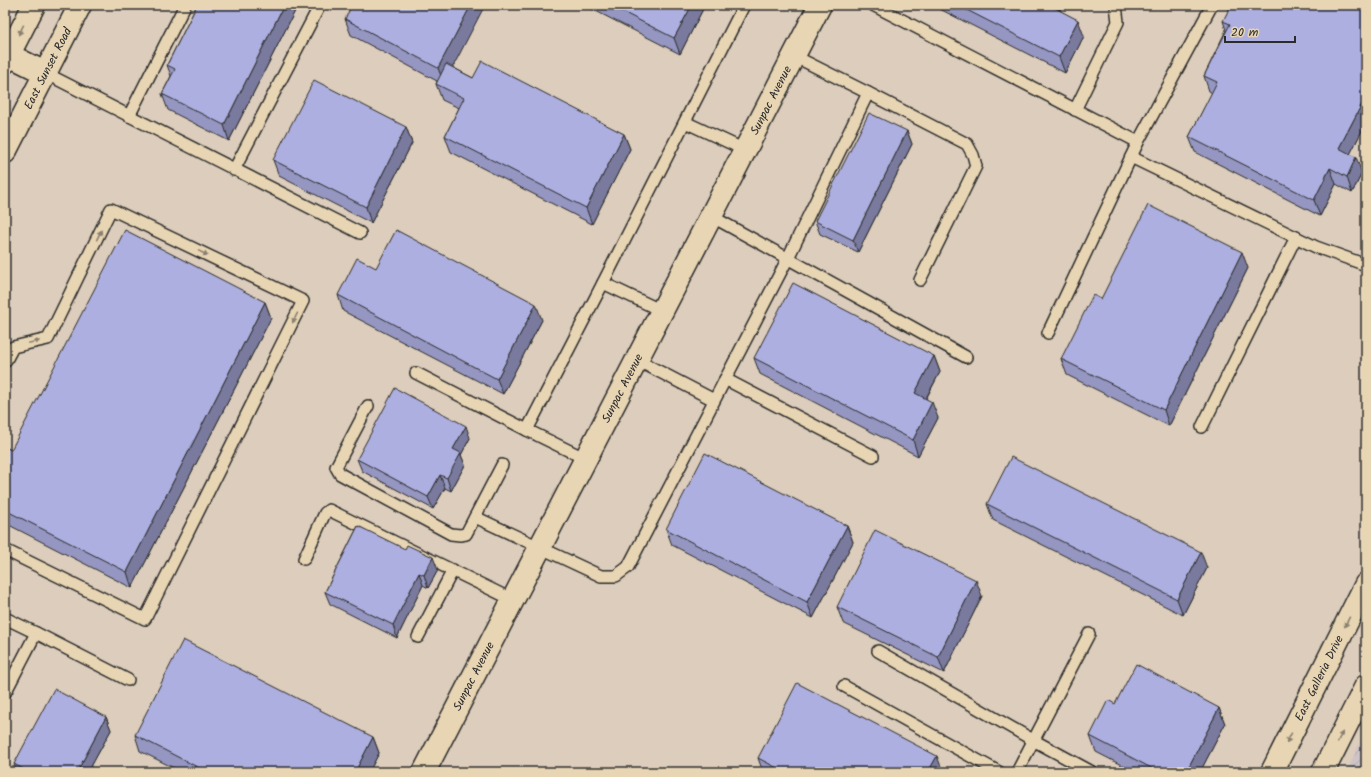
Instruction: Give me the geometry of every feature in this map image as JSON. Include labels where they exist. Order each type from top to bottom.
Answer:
[{"type":"street","points":[[34,5],[6,57],[46,73]]},
{"type":"street","name":"East Sunset Road","points":[[5,152],[80,5]]},
{"type":"street","name":"Sunpac Avenue","points":[[424,772],[794,56],[817,6]]},
{"type":"street","name":"East Galleria Drive","points":[[1272,772],[1366,584]]},
{"type":"street","points":[[1323,772],[1366,686]]},
{"type":"lane","points":[[129,116],[185,5]]},
{"type":"lane","points":[[234,170],[320,5]]},
{"type":"lane","points":[[527,430],[604,283],[744,5]]},
{"type":"lane","points":[[873,5],[1138,142]]},
{"type":"lane","points":[[1075,110],[1118,22],[1116,5]]},
{"type":"lane","points":[[1048,333],[1138,142],[1212,5]]},
{"type":"lane","points":[[794,56],[968,144],[976,166],[920,280]]},
{"type":"lane","points":[[46,73],[360,233]]},
{"type":"lane","points":[[475,517],[601,576],[616,576],[628,567],[788,258],[868,93]]},
{"type":"lane","points":[[685,122],[745,150]]},
{"type":"lane","points":[[1131,157],[1316,247],[1366,265]]},
{"type":"lane","points":[[5,362],[13,347],[48,339],[111,209],[303,301],[144,619],[5,550]]},
{"type":"lane","points":[[711,216],[966,357]]},
{"type":"lane","points":[[1202,427],[1296,237]]},
{"type":"lane","points":[[604,283],[640,302],[662,311]]},
{"type":"lane","points":[[637,360],[714,400]]},
{"type":"lane","points":[[416,373],[586,459]]},
{"type":"lane","points":[[725,379],[873,456]]},
{"type":"lane","points":[[368,406],[336,467],[340,474],[451,534],[460,536],[466,534],[502,465]]},
{"type":"lane","points":[[304,559],[326,513],[329,510],[513,600]]},
{"type":"lane","points":[[418,637],[453,570]]},
{"type":"lane","points":[[5,618],[128,680]]},
{"type":"lane","points":[[5,692],[36,633]]},
{"type":"lane","points":[[1017,772],[1089,634]]},
{"type":"lane","points":[[878,651],[1092,772]]},
{"type":"lane","points":[[844,686],[999,772]]},
{"type":"shaded area","points":[[1366,729],[1366,772],[1347,772]]},
{"type":"building","points":[[197,5],[284,5],[224,125],[162,94],[175,69],[167,65]]},
{"type":"building","points":[[352,5],[471,5],[438,68],[345,19]]},
{"type":"building","points":[[609,5],[692,5],[674,38]]},
{"type":"building","points":[[957,5],[1056,5],[1055,8],[1078,20],[1059,57]]},
{"type":"building","points":[[1231,5],[1366,5],[1366,96],[1339,148],[1356,157],[1347,177],[1330,168],[1314,200],[1189,137],[1217,82],[1204,76],[1230,24],[1223,21]]},
{"type":"building","points":[[482,61],[624,134],[586,208],[445,136],[464,98],[436,84],[446,64],[473,78]]},
{"type":"building","points":[[314,80],[406,127],[366,207],[273,160]]},
{"type":"building","points":[[869,113],[907,131],[853,240],[815,221]]},
{"type":"building","points":[[1148,205],[1242,252],[1164,410],[1061,359],[1093,295],[1101,299]]},
{"type":"building","points":[[125,230],[265,302],[127,572],[5,510],[5,447],[11,450]]},
{"type":"building","points":[[396,230],[536,304],[497,379],[338,295],[357,258],[376,268]]},
{"type":"building","points":[[793,283],[934,356],[915,393],[932,402],[913,440],[754,358]]},
{"type":"building","points":[[395,388],[466,426],[453,449],[461,453],[447,478],[440,475],[428,497],[357,459]]},
{"type":"building","points":[[705,453],[847,526],[807,602],[666,529]]},
{"type":"building","points":[[1011,457],[1201,552],[1177,599],[987,504]]},
{"type":"building","points":[[358,526],[405,549],[407,545],[433,557],[424,575],[419,573],[393,625],[325,592]]},
{"type":"building","points":[[875,530],[976,580],[938,657],[837,607]]},
{"type":"building","points":[[183,640],[373,737],[355,772],[207,772],[135,735]]},
{"type":"building","points":[[1136,664],[1219,708],[1186,772],[1159,772],[1090,736],[1108,700],[1115,704]]},
{"type":"building","points":[[797,683],[937,756],[928,772],[785,772],[758,758]]},
{"type":"building","points":[[54,689],[106,717],[77,772],[29,772],[14,764]]}]
